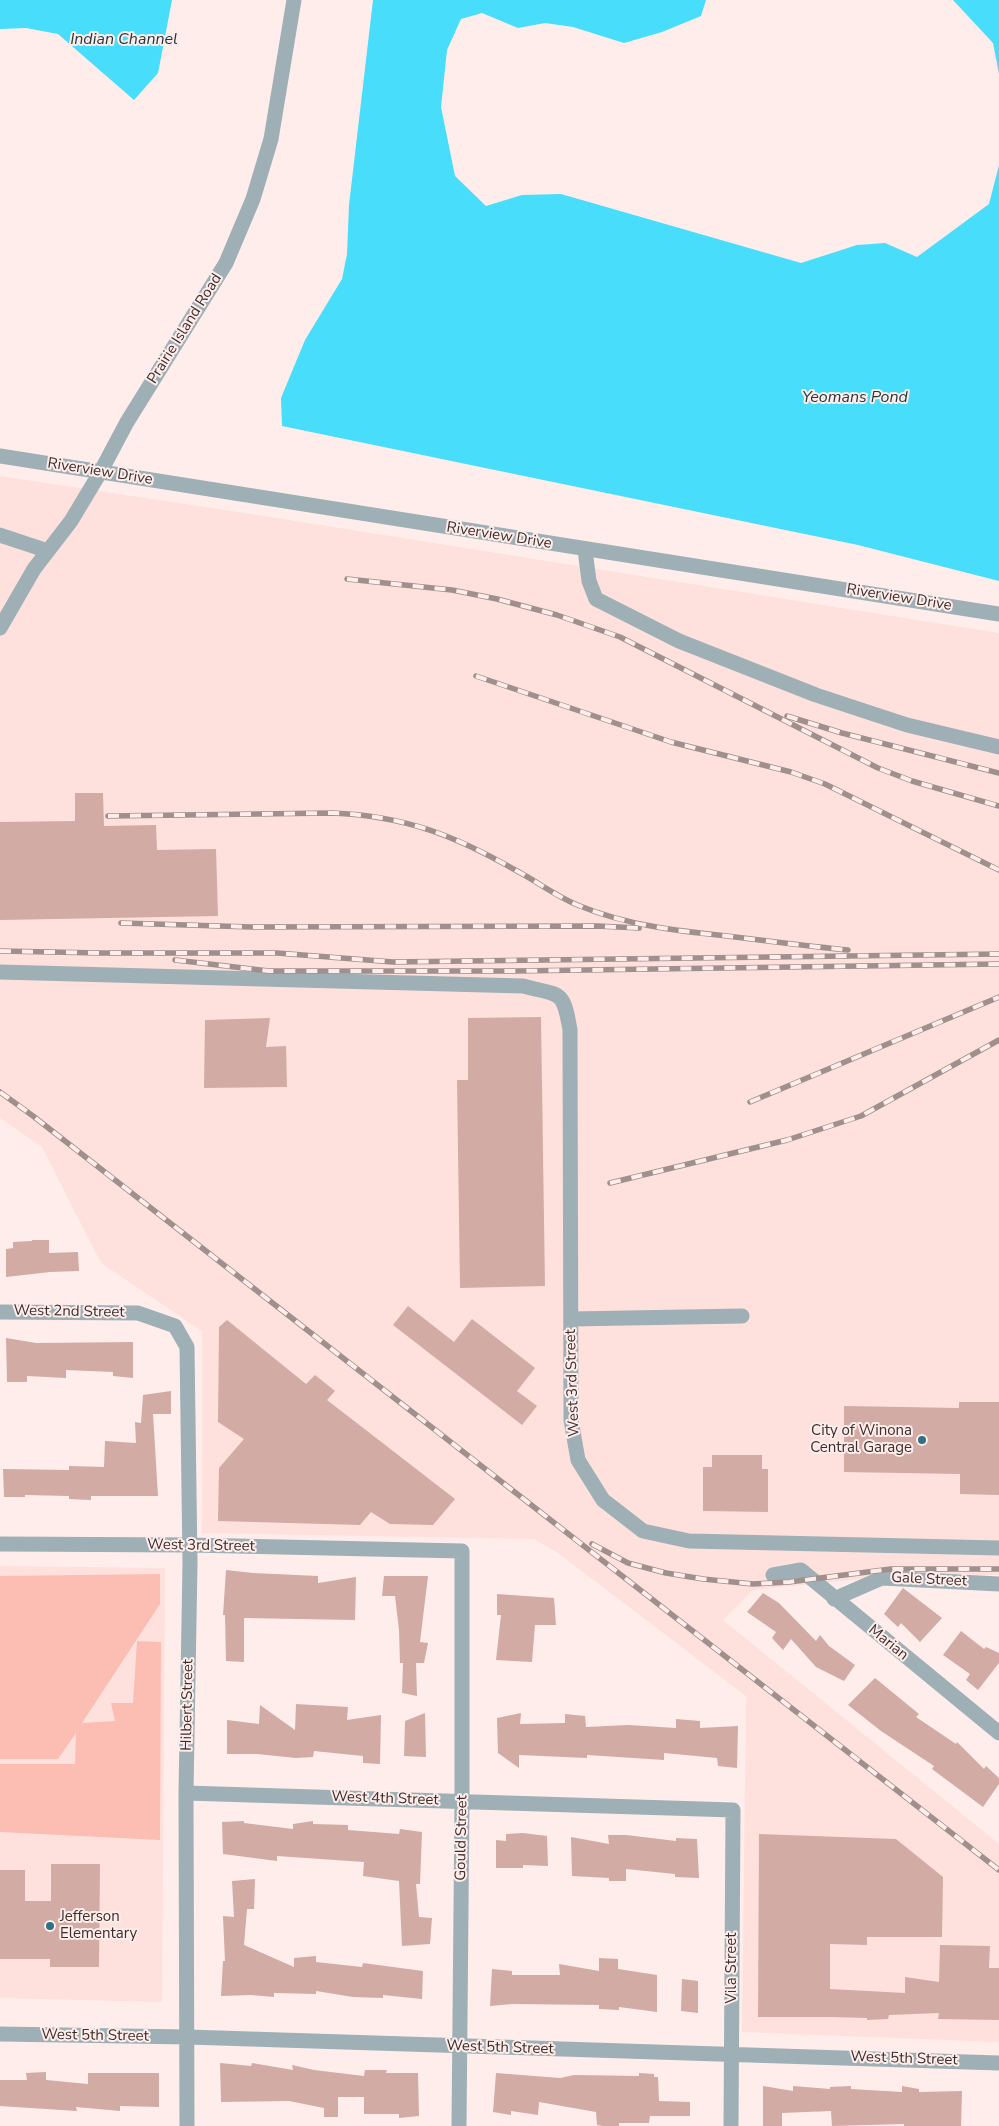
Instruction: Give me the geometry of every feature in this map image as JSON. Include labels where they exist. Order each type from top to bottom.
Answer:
[{"type":"street","name":"Prairie Island Road","points":[[0,628],[34,569],[70,521],[101,472],[127,422],[226,263],[253,199],[271,139],[294,0]]},
{"type":"street","name":"Riverview Drive","points":[[0,456],[999,614]]},
{"type":"street","points":[[0,535],[48,551]]},
{"type":"street","points":[[585,550],[589,582],[596,599],[679,641],[816,695],[907,725],[999,747]]},
{"type":"street","name":"West 3rd Street","points":[[0,972],[523,986],[559,996],[566,1004],[570,1030],[572,1420],[578,1460],[603,1500],[643,1531],[689,1542],[999,1548]]},
{"type":"street","name":"West 2nd Street","points":[[0,1312],[138,1313]]},
{"type":"street","name":"Hilbert Street","points":[[138,1313],[174,1326],[188,1347],[190,1545],[186,1793],[187,2126]]},
{"type":"street","points":[[571,1319],[742,1316]]},
{"type":"street","name":"West 3rd Street","points":[[0,1544],[190,1545],[462,1551]]},
{"type":"street","name":"Gould Street","points":[[459,2126],[462,1551]]},
{"type":"street","name":"Marian","points":[[772,1575],[801,1570],[999,1733]]},
{"type":"street","name":"Gale Street","points":[[834,1599],[882,1578],[999,1584]]},
{"type":"street","name":"West 4th Street","points":[[186,1793],[733,1810]]},
{"type":"street","name":"Vila Street","points":[[731,2126],[733,1810]]},
{"type":"street","name":"West 5th Street","points":[[0,2034],[188,2037],[459,2047],[999,2062]]},
{"type":"shaded area","points":[[0,476],[999,633],[999,1575],[910,1574],[753,1590],[723,1620],[999,1844],[999,2042],[742,2032],[746,1696],[558,1553],[534,1539],[202,1533],[202,1331],[101,1263],[42,1147],[0,1118]]},
{"type":"shaded area","points":[[0,1566],[165,1568],[162,2002],[0,1998]]},
{"type":"shaded area","points":[[160,1574],[160,1604],[82,1723],[115,1721],[111,1703],[133,1703],[137,1641],[161,1642],[160,1840],[0,1832],[0,1764],[75,1764],[76,1733],[58,1759],[0,1759],[0,1576]]},
{"type":"water","name":"Indian Channel","points":[[0,0],[172,0],[158,73],[134,100],[58,34],[26,28],[0,29]]},
{"type":"water","name":"Yeomans Pond","points":[[373,0],[706,0],[701,16],[662,32],[624,43],[573,27],[545,23],[518,28],[482,13],[461,19],[447,50],[441,107],[455,176],[486,206],[522,195],[561,194],[801,263],[857,245],[885,243],[917,257],[989,204],[999,165],[999,581],[858,545],[282,426],[281,398],[305,340],[342,279],[347,254],[349,205]]},
{"type":"water","points":[[953,0],[999,0],[999,74],[993,43]]},
{"type":"building","points":[[75,793],[103,793],[104,826],[156,825],[157,850],[216,849],[218,916],[0,920],[0,822],[75,821]]},
{"type":"building","points":[[541,1017],[545,1286],[460,1288],[457,1080],[468,1080],[468,1018]]},
{"type":"building","points":[[270,1018],[266,1047],[286,1046],[287,1087],[204,1088],[205,1020]]},
{"type":"building","points":[[49,1240],[49,1253],[78,1252],[79,1271],[6,1277],[6,1249],[13,1248],[13,1242]]},
{"type":"building","points":[[408,1306],[454,1342],[472,1319],[535,1368],[517,1391],[537,1406],[522,1425],[393,1325]]},
{"type":"building","points":[[227,1320],[306,1384],[315,1375],[335,1391],[327,1400],[455,1499],[433,1525],[390,1524],[371,1512],[360,1525],[218,1521],[219,1468],[244,1439],[218,1422],[219,1327]]},
{"type":"building","points":[[6,1338],[36,1343],[133,1342],[133,1378],[113,1376],[113,1372],[66,1370],[66,1378],[27,1376],[27,1382],[7,1382]]},
{"type":"building","points":[[171,1391],[171,1414],[153,1414],[158,1496],[91,1496],[91,1500],[69,1499],[69,1496],[25,1495],[25,1497],[4,1497],[3,1469],[69,1470],[69,1466],[104,1467],[105,1441],[136,1443],[135,1422],[141,1423],[143,1395]]},
{"type":"building","name":"City of Winona Central Garage","points":[[959,1402],[999,1402],[999,1495],[960,1494],[960,1474],[844,1472],[844,1406],[959,1408]]},
{"type":"building","points":[[712,1455],[762,1455],[762,1469],[768,1469],[768,1512],[703,1511],[703,1467],[712,1467]]},
{"type":"building","points":[[226,1570],[318,1576],[318,1583],[356,1577],[355,1620],[244,1618],[244,1662],[226,1661],[225,1615],[223,1615]]},
{"type":"building","points":[[384,1576],[428,1576],[420,1642],[428,1643],[424,1663],[416,1663],[417,1696],[402,1693],[403,1663],[400,1663],[395,1596],[382,1596]]},
{"type":"building","points":[[903,1588],[942,1618],[920,1642],[901,1623],[898,1627],[884,1614]]},
{"type":"building","points":[[763,1593],[779,1603],[816,1641],[820,1635],[829,1646],[855,1665],[844,1681],[816,1667],[791,1639],[783,1650],[772,1638],[776,1632],[747,1612]]},
{"type":"building","points":[[497,1594],[554,1598],[556,1625],[535,1625],[532,1662],[496,1660],[501,1615],[497,1615]]},
{"type":"building","points":[[961,1631],[984,1649],[986,1647],[999,1653],[999,1663],[978,1690],[966,1680],[970,1674],[943,1655]]},
{"type":"building","points":[[875,1678],[919,1714],[916,1717],[956,1744],[957,1742],[984,1769],[986,1766],[999,1778],[999,1784],[983,1807],[932,1769],[934,1766],[881,1731],[848,1705]]},
{"type":"building","points":[[296,1704],[348,1707],[347,1720],[381,1715],[380,1764],[363,1763],[363,1756],[314,1751],[313,1757],[296,1758],[257,1754],[227,1754],[227,1720],[259,1724],[260,1705],[295,1730]]},
{"type":"building","points":[[425,1713],[426,1757],[404,1756],[405,1721]]},
{"type":"building","points":[[521,1713],[520,1724],[565,1723],[565,1714],[585,1716],[586,1727],[628,1725],[676,1728],[676,1719],[700,1721],[700,1728],[738,1726],[737,1768],[718,1766],[717,1758],[664,1753],[664,1760],[587,1755],[587,1758],[519,1755],[519,1768],[498,1753],[497,1718]]},
{"type":"building","points":[[244,1821],[244,1823],[293,1829],[293,1824],[313,1821],[313,1824],[348,1825],[348,1830],[399,1834],[400,1829],[422,1832],[420,1884],[416,1884],[419,1917],[432,1918],[430,1944],[402,1946],[399,1881],[363,1876],[364,1862],[277,1856],[277,1861],[223,1854],[222,1822]]},
{"type":"building","points":[[523,1833],[547,1836],[548,1866],[523,1865],[523,1868],[496,1868],[496,1840],[506,1841],[506,1834]]},
{"type":"building","points":[[759,1834],[896,1839],[943,1877],[942,1937],[867,1937],[867,1945],[830,1944],[830,1989],[905,1993],[905,1977],[939,1982],[940,1945],[990,1946],[989,1968],[999,1968],[999,2020],[938,2019],[939,2013],[889,2015],[888,2019],[867,2020],[867,2018],[758,2017]]},
{"type":"building","points":[[608,1835],[626,1835],[676,1841],[676,1838],[697,1839],[699,1878],[675,1877],[675,1874],[626,1869],[626,1881],[609,1881],[609,1878],[572,1876],[571,1837],[609,1844]]},
{"type":"building","name":"Jefferson Elementary","points":[[51,1864],[100,1864],[99,1967],[50,1967],[50,1959],[0,1959],[0,1870],[25,1870],[25,1901],[51,1901]]},
{"type":"building","points":[[255,1879],[254,1909],[247,1909],[244,1945],[294,1967],[294,1958],[316,1956],[316,1962],[362,1967],[363,1963],[423,1971],[422,1999],[383,1995],[383,1998],[353,1997],[316,1991],[316,1994],[274,1993],[274,1997],[251,1995],[221,1996],[223,1961],[225,1961],[223,1916],[234,1917],[232,1881]]},
{"type":"building","points":[[599,1958],[618,1959],[618,1969],[657,1975],[657,2012],[619,2007],[619,2010],[599,2009],[599,2005],[512,2004],[490,2006],[492,1969],[512,1971],[512,1975],[560,1975],[559,1964],[599,1971]]},
{"type":"building","points":[[682,1979],[698,1981],[698,2013],[681,2011]]},
{"type":"building","points":[[220,2063],[251,2066],[252,2063],[293,2070],[292,2065],[314,2070],[364,2076],[365,2070],[387,2070],[386,2073],[418,2073],[419,2116],[399,2118],[399,2114],[364,2114],[364,2097],[338,2097],[338,2117],[324,2117],[324,2108],[289,2101],[221,2102]]},
{"type":"building","points":[[46,2072],[46,2080],[88,2084],[88,2073],[159,2073],[159,2107],[120,2106],[120,2111],[76,2107],[77,2111],[0,2106],[0,2080],[27,2080],[26,2073]]},
{"type":"building","points":[[496,2073],[560,2078],[574,2075],[639,2076],[639,2073],[654,2074],[654,2077],[658,2077],[659,2101],[690,2102],[690,2116],[650,2116],[649,2123],[619,2123],[619,2126],[603,2126],[597,2125],[596,2112],[539,2102],[538,2115],[511,2111],[511,2115],[493,2112]]},
{"type":"building","points":[[763,2086],[793,2091],[793,2086],[830,2089],[830,2087],[851,2086],[851,2089],[902,2092],[902,2086],[919,2089],[919,2092],[962,2091],[961,2126],[904,2126],[904,2124],[832,2126],[831,2111],[782,2113],[782,2126],[763,2126]]},
{"type":"railway","points":[[347,579],[452,590],[497,599],[557,615],[620,637],[878,768],[912,781],[999,806]]},
{"type":"railway","points":[[476,676],[671,742],[791,772],[825,784],[999,870]]},
{"type":"railway","points":[[787,716],[842,733],[999,773]]},
{"type":"railway","points":[[108,816],[332,813],[383,818],[428,830],[472,847],[525,875],[555,894],[598,913],[615,918],[671,929],[848,950]]},
{"type":"railway","points":[[121,923],[252,927],[597,926],[639,928]]},
{"type":"railway","points":[[0,951],[277,953],[393,962],[999,954]]},
{"type":"railway","points":[[175,960],[269,971],[516,971],[999,964]]},
{"type":"railway","points":[[750,1102],[999,997]]},
{"type":"railway","points":[[610,1183],[787,1140],[861,1116],[999,1040]]},
{"type":"railway","points":[[0,1092],[999,1870]]},
{"type":"railway","points":[[592,1544],[628,1563],[666,1573],[753,1584],[789,1582],[891,1569],[999,1569]]},
{"type":"place","name":"City of Winona Central Garage","points":[[922,1440]]},
{"type":"place","name":"Jefferson Elementary","points":[[50,1926]]}]
